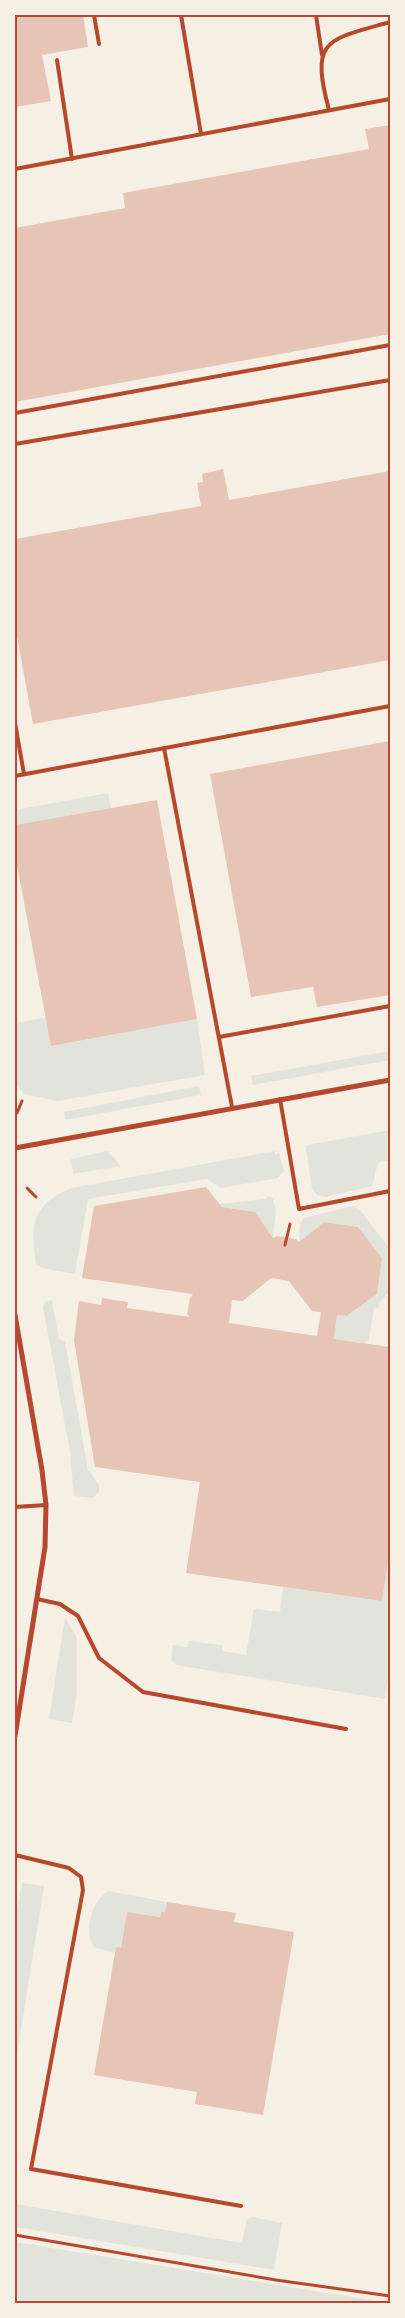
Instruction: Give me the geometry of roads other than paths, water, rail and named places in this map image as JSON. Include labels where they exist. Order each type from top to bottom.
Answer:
[{"type":"street","points":[[15,1148],[232,1107],[390,1080]]},
{"type":"street","points":[[15,1315],[42,1470],[46,1505],[45,1547],[15,1736]]},
{"type":"lane","points":[[94,15],[99,44]]},
{"type":"lane","points":[[181,15],[201,134]]},
{"type":"lane","points":[[316,15],[322,55],[320,66],[322,83],[329,110]]},
{"type":"lane","points":[[322,55],[328,46],[339,39],[390,22]]},
{"type":"lane","points":[[57,60],[72,159]]},
{"type":"lane","points":[[15,169],[390,99]]},
{"type":"lane","points":[[15,413],[390,345]]},
{"type":"lane","points":[[15,444],[390,380]]},
{"type":"lane","points":[[15,776],[390,706]]},
{"type":"lane","points":[[15,722],[24,774]]},
{"type":"lane","points":[[164,748],[232,1107]]},
{"type":"lane","points":[[218,1037],[390,1006]]},
{"type":"lane","points":[[280,1099],[299,1209],[390,1191]]},
{"type":"lane","points":[[15,1507],[46,1505]]},
{"type":"lane","points":[[37,1599],[60,1604],[78,1616],[99,1658],[143,1692],[346,1729]]},
{"type":"lane","points":[[15,1855],[69,1868],[81,1877],[83,1890],[31,2169],[241,2206]]}]
